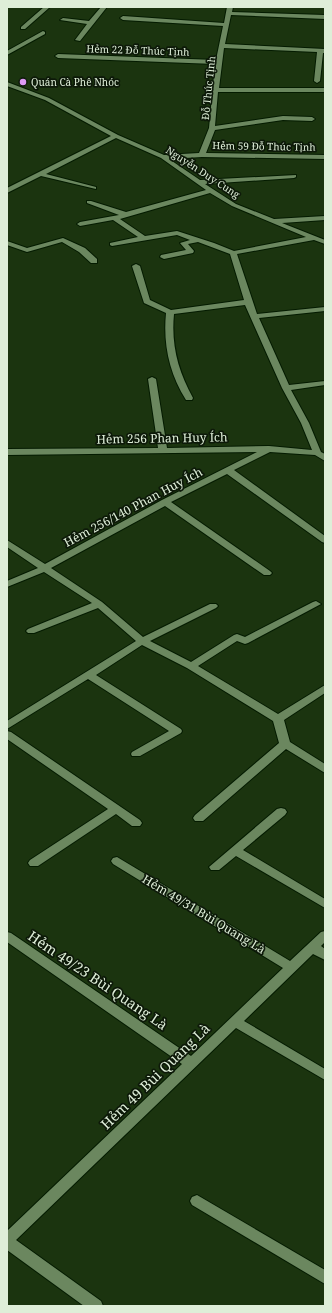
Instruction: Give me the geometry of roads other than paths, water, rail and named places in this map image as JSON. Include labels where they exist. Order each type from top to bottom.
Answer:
[{"type":"street","points":[[23,28],[47,7]]},
{"type":"street","points":[[78,40],[104,7]]},
{"type":"street","points":[[229,10],[325,17]]},
{"type":"street","name":"Đỗ Thúc Tịnh","points":[[202,155],[212,128],[217,90],[218,62],[229,10]]},
{"type":"street","points":[[123,18],[226,25]]},
{"type":"street","points":[[63,20],[91,23]]},
{"type":"street","points":[[7,53],[43,32]]},
{"type":"street","points":[[222,46],[322,51],[317,81]]},
{"type":"street","name":"Hẻm 22 Đỗ Thúc Tịnh","points":[[58,56],[218,62]]},
{"type":"street","name":"Nguyễn Duy Cung","points":[[7,84],[47,99],[116,136],[163,157],[211,191],[234,205],[272,222],[325,242]]},
{"type":"street","points":[[7,91],[17,87]]},
{"type":"street","points":[[217,90],[325,90]]},
{"type":"street","points":[[212,128],[283,118],[312,119]]},
{"type":"street","points":[[7,191],[116,136]]},
{"type":"street","points":[[163,157],[202,155]]},
{"type":"street","name":"Hẻm 59 Đỗ Thúc Tịnh","points":[[202,155],[325,157]]},
{"type":"street","points":[[40,174],[94,188]]},
{"type":"street","points":[[199,182],[294,176]]},
{"type":"street","points":[[80,224],[114,218],[211,191]]},
{"type":"street","points":[[88,202],[124,214]]},
{"type":"street","points":[[114,218],[144,238]]},
{"type":"street","points":[[272,222],[325,218]]},
{"type":"street","points":[[112,244],[177,233],[212,244],[233,253],[313,238]]},
{"type":"street","points":[[7,243],[27,250],[63,240],[82,250],[94,261]]},
{"type":"street","points":[[164,257],[190,251],[184,243],[198,240]]},
{"type":"street","points":[[233,253],[248,302],[286,388],[305,423],[317,453],[325,458]]},
{"type":"street","points":[[136,266],[147,301],[170,312],[248,302]]},
{"type":"street","points":[[255,316],[325,309]]},
{"type":"street","points":[[170,312],[167,332],[174,371],[189,398]]},
{"type":"street","points":[[152,379],[163,450]]},
{"type":"street","points":[[286,388],[325,383]]},
{"type":"street","name":"Hẻm 256 Phan Huy Ích","points":[[7,452],[269,449],[317,453]]},
{"type":"street","name":"Hẻm 256/140 Phan Huy Ích","points":[[7,584],[45,568],[165,502],[269,449]]},
{"type":"street","points":[[228,470],[325,540]]},
{"type":"street","points":[[165,502],[267,573]]},
{"type":"street","points":[[7,543],[99,604],[142,640],[191,666],[278,719],[285,744],[325,769]]},
{"type":"street","points":[[31,631],[99,604]]},
{"type":"street","points":[[191,666],[237,637],[245,641],[316,604]]},
{"type":"street","points":[[7,726],[142,640],[213,606]]},
{"type":"street","points":[[89,675],[177,731],[136,754]]},
{"type":"street","points":[[278,719],[325,688]]},
{"type":"street","points":[[7,734],[136,823]]},
{"type":"street","points":[[200,818],[285,744]]},
{"type":"street","points":[[34,863],[116,809]]},
{"type":"street","points":[[214,867],[281,812]]},
{"type":"street","points":[[235,850],[325,904]]},
{"type":"street","name":"Hẻm 49/31 Bùi Quang Là","points":[[116,861],[291,967]]},
{"type":"street","name":"Hẻm 49 Bùi Quang Là","points":[[7,1241],[325,935]]},
{"type":"street","name":"Hẻm 49/23 Bùi Quang Là","points":[[7,936],[191,1063]]},
{"type":"street","points":[[312,947],[325,955]]},
{"type":"street","points":[[234,1021],[325,1075]]},
{"type":"street","points":[[197,1201],[325,1278]]},
{"type":"street","points":[[7,1241],[96,1306]]},
{"type":"place","name":"Quán Cà Phê Nhóc","points":[[23,82]]}]
